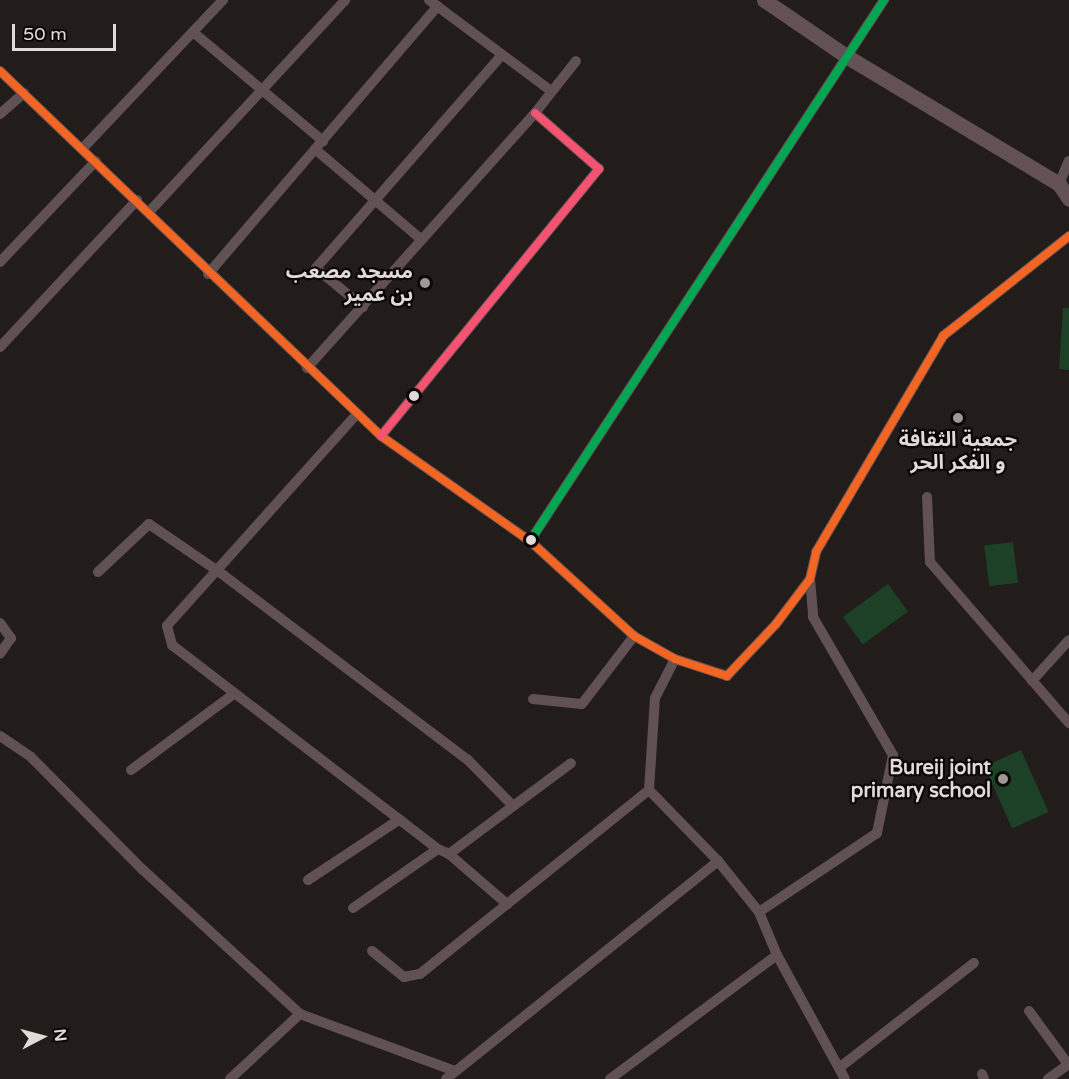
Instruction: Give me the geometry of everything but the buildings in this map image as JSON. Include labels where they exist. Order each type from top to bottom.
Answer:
[{"type":"street","points":[[83,148],[223,0]]},
{"type":"street","points":[[149,212],[345,0]]},
{"type":"street","points":[[764,0],[846,57],[1059,184],[1069,199]]},
{"type":"street","points":[[530,541],[884,0]]},
{"type":"street","points":[[208,274],[323,141],[433,3],[551,91]]},
{"type":"street","points":[[193,32],[323,141]]},
{"type":"street","points":[[363,307],[316,268],[502,56]]},
{"type":"street","points":[[307,368],[535,113],[576,61]]},
{"type":"street","points":[[0,71],[96,160],[208,274],[356,415],[381,436],[530,541],[633,636],[675,659],[727,676],[776,624],[810,579]]},
{"type":"street","points":[[0,114],[24,93]]},
{"type":"street","points":[[381,436],[599,169],[535,113]]},
{"type":"street","points":[[315,150],[422,240]]},
{"type":"street","points":[[0,262],[96,160]]},
{"type":"street","points":[[1059,184],[1069,160]]},
{"type":"street","points":[[0,347],[137,200]]},
{"type":"street","points":[[759,912],[877,833],[893,754],[813,617],[810,579],[816,552],[943,336],[1069,236]]},
{"type":"street","points":[[356,415],[167,626],[172,645],[438,849],[449,854],[507,904]]},
{"type":"street","points":[[927,497],[930,562],[1069,723]]},
{"type":"street","points":[[98,572],[149,524],[218,571],[467,759],[511,804]]},
{"type":"street","points":[[0,623],[11,638],[0,654]]},
{"type":"street","points":[[533,699],[582,704],[633,636]]},
{"type":"street","points":[[1032,681],[1069,640]]},
{"type":"street","points":[[675,659],[655,698],[649,790],[717,861],[759,912],[777,955],[845,1079]]},
{"type":"street","points":[[131,770],[235,693]]},
{"type":"street","points":[[0,736],[31,757],[142,869],[300,1014],[455,1071]]},
{"type":"street","points":[[449,854],[511,804],[571,763]]},
{"type":"street","points":[[372,951],[404,977],[420,974],[649,790]]},
{"type":"street","points":[[308,880],[400,819]]},
{"type":"street","points":[[353,908],[438,849]]},
{"type":"street","points":[[446,1079],[717,861]]},
{"type":"street","points":[[610,1079],[777,955]]},
{"type":"street","points":[[839,1068],[974,963]]},
{"type":"street","points":[[1029,1011],[1069,1064],[1048,1079]]},
{"type":"street","points":[[230,1079],[300,1014]]},
{"type":"green space","points":[[1063,308],[1069,308],[1069,370],[1059,369]]},
{"type":"green space","points":[[1013,542],[1018,583],[989,586],[984,546]]},
{"type":"green space","points":[[888,584],[908,612],[863,644],[843,617]]},
{"type":"green space","points":[[1021,750],[1049,812],[1012,828],[984,766]]},
{"type":"transit line","points":[[530,541],[884,0]]},
{"type":"transit line","points":[[0,71],[381,436],[530,541],[634,636],[675,659],[727,676],[776,624],[810,579],[816,552],[943,336],[1069,236]]},
{"type":"transit line","points":[[381,436],[599,169],[535,113]]},
{"type":"place","name":"مسجد مصعب بن عمير","points":[[425,283]]},
{"type":"place","name":"جمعية الثقافة و الفكر الحر","points":[[958,418]]},
{"type":"place","name":"Bureij joint primary school","points":[[1003,779]]}]
